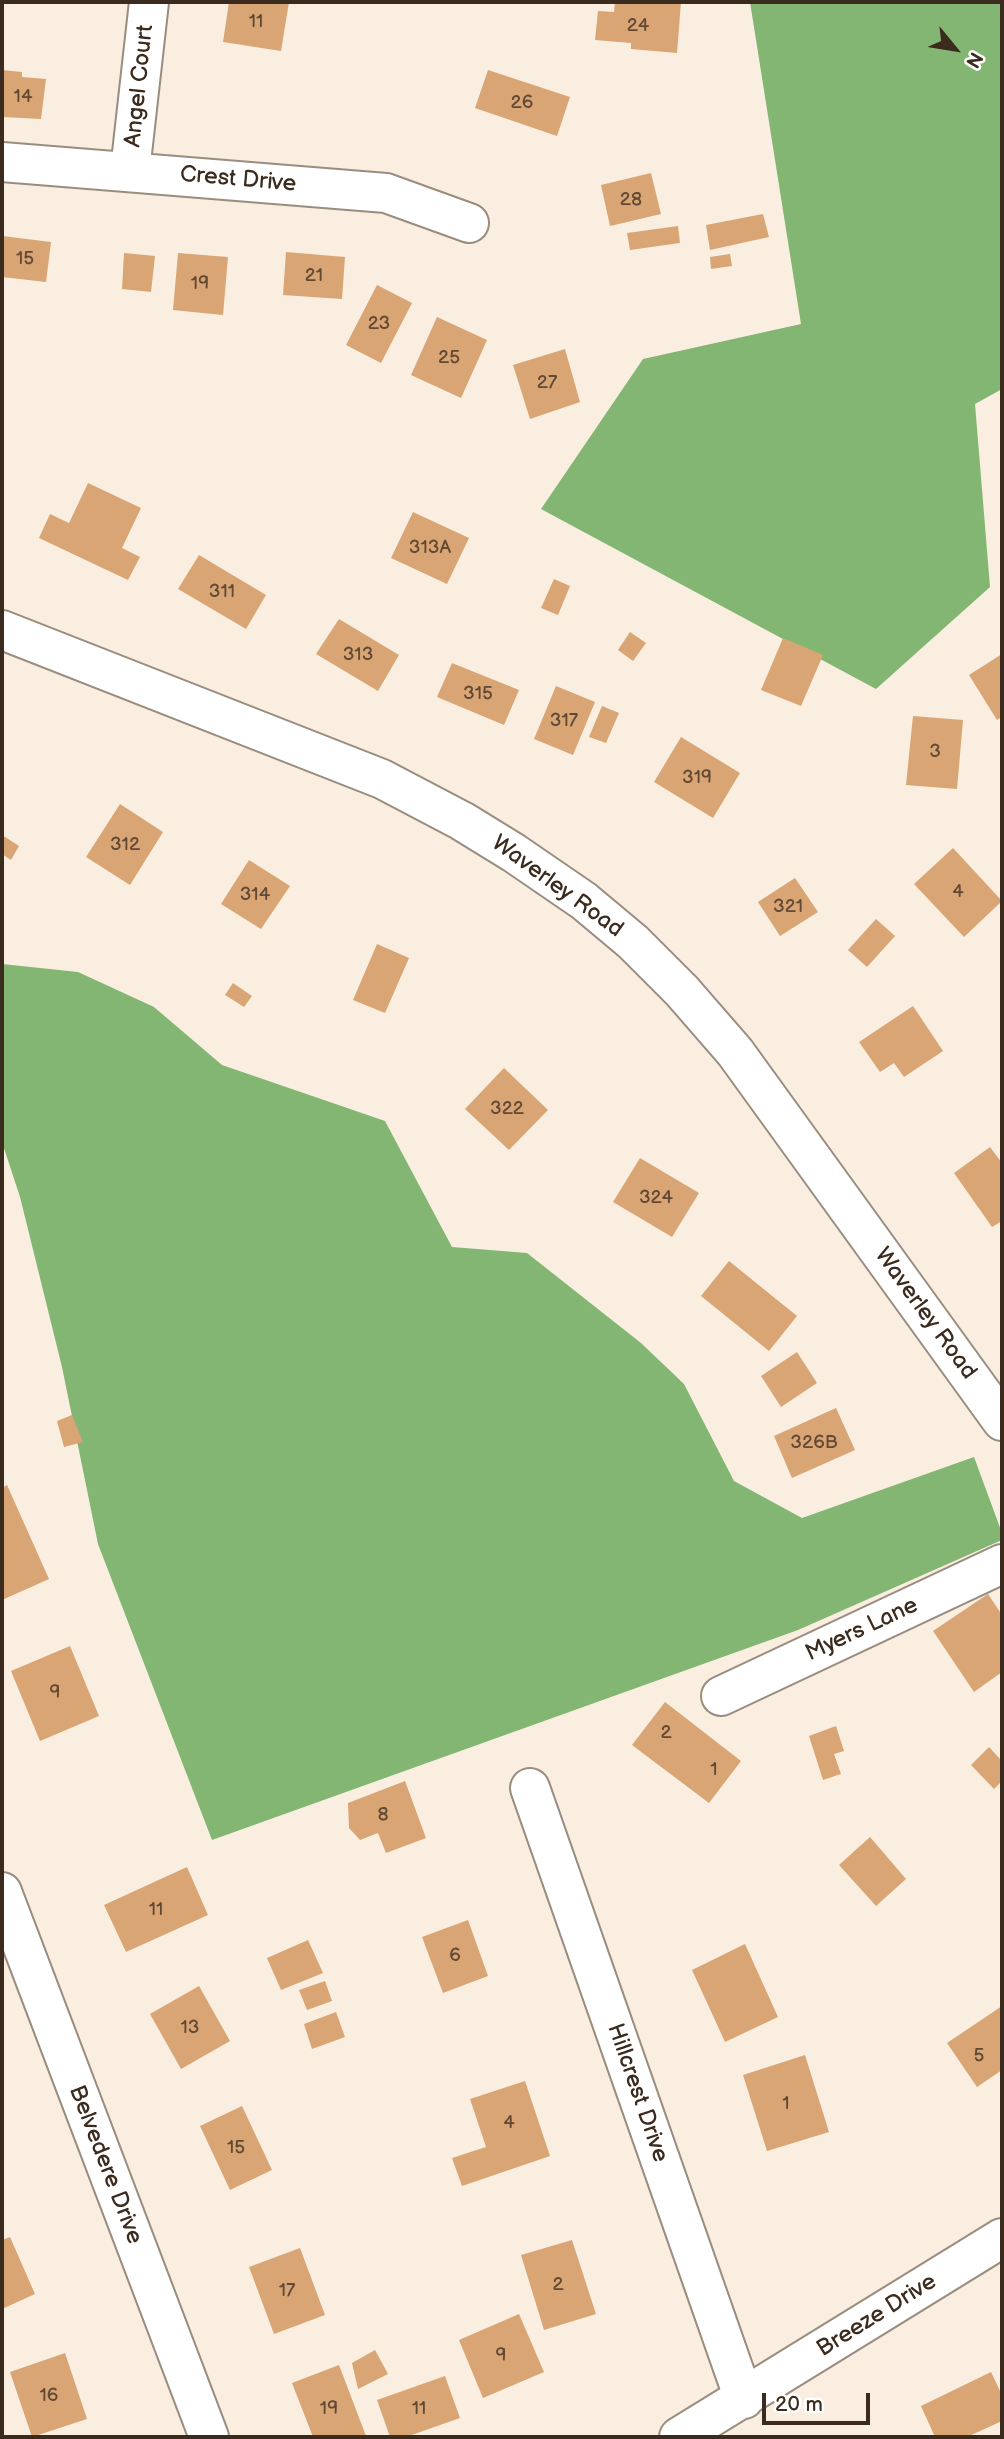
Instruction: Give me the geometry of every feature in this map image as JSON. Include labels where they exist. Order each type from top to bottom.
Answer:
[{"type":"street","name":"Angel Court","points":[[130,171],[149,2]]},
{"type":"street","name":"Crest Drive","points":[[2,162],[386,193],[468,223]]},
{"type":"street","name":"Waverley Road","points":[[2,630],[382,779],[463,821],[584,901],[634,942],[734,1052],[1002,1421]]},
{"type":"street","name":"Myers Lane","points":[[721,1696],[1002,1564]]},
{"type":"street","name":"Hillcrest Drive","points":[[530,1788],[744,2399]]},
{"type":"street","name":"Belvedere Drive","points":[[2,1892],[209,2437]]},
{"type":"street","name":"Breeze Drive","points":[[679,2437],[1002,2238]]},
{"type":"green space","points":[[750,2],[1002,2],[1002,389],[975,404],[990,587],[876,689],[541,509],[643,359],[801,324]]},
{"type":"green space","points":[[2,964],[78,972],[154,1007],[222,1065],[385,1121],[452,1247],[527,1253],[641,1343],[684,1384],[734,1481],[802,1518],[974,1457],[1002,1533],[1002,1540],[798,1630],[212,1840],[98,1544],[62,1367],[20,1197],[2,1142]]},
{"type":"building","points":[[229,2],[289,2],[281,51],[223,42]]},
{"type":"building","points":[[615,2],[681,2],[677,53],[631,49],[631,43],[595,40],[598,11],[614,12]]},
{"type":"building","points":[[2,70],[22,72],[22,77],[46,79],[41,119],[2,117]]},
{"type":"building","points":[[488,70],[570,97],[557,136],[475,108]]},
{"type":"building","points":[[651,173],[661,214],[610,226],[601,185]]},
{"type":"building","points":[[763,214],[769,237],[710,250],[706,225]]},
{"type":"building","points":[[678,226],[680,243],[630,250],[627,233]]},
{"type":"building","points":[[2,236],[51,242],[46,282],[2,277]]},
{"type":"building","points":[[286,252],[345,257],[342,299],[283,295]]},
{"type":"building","points":[[124,253],[155,256],[151,292],[122,289]]},
{"type":"building","points":[[178,253],[228,257],[223,315],[173,310]]},
{"type":"building","points":[[730,254],[732,266],[711,269],[710,257]]},
{"type":"building","points":[[377,285],[412,303],[381,363],[346,345]]},
{"type":"building","points":[[437,317],[487,340],[461,398],[411,375]]},
{"type":"building","points":[[565,349],[580,402],[530,419],[513,365]]},
{"type":"building","points":[[88,483],[141,508],[122,548],[140,557],[128,580],[39,538],[50,514],[69,523]]},
{"type":"building","points":[[413,512],[469,538],[447,584],[391,558]]},
{"type":"building","points":[[199,555],[266,595],[246,629],[178,589]]},
{"type":"building","points":[[554,579],[570,586],[558,615],[541,608]]},
{"type":"building","points":[[339,619],[399,655],[378,691],[316,654]]},
{"type":"building","points":[[630,632],[646,643],[633,661],[618,650]]},
{"type":"building","points":[[783,638],[823,655],[801,706],[761,690]]},
{"type":"building","points":[[1002,654],[1002,717],[997,720],[969,675]]},
{"type":"building","points":[[452,663],[519,690],[504,725],[437,697]]},
{"type":"building","points":[[556,686],[595,702],[573,755],[534,739]]},
{"type":"building","points":[[602,706],[619,713],[606,743],[589,737]]},
{"type":"building","points":[[913,716],[963,720],[957,789],[906,785]]},
{"type":"building","points":[[681,737],[740,773],[713,818],[654,782]]},
{"type":"building","points":[[120,804],[163,832],[130,885],[86,857]]},
{"type":"building","points":[[2,835],[19,846],[11,860],[2,854]]},
{"type":"building","points":[[953,848],[1002,901],[964,937],[914,884]]},
{"type":"building","points":[[249,860],[290,886],[261,929],[221,904]]},
{"type":"building","points":[[795,878],[818,912],[780,936],[758,902]]},
{"type":"building","points":[[876,919],[895,936],[867,967],[848,950]]},
{"type":"building","points":[[377,944],[409,958],[385,1013],[353,1000]]},
{"type":"building","points":[[233,983],[252,996],[244,1007],[225,995]]},
{"type":"building","points":[[913,1006],[943,1051],[904,1077],[894,1063],[880,1072],[859,1042]]},
{"type":"building","points":[[504,1068],[548,1110],[509,1150],[465,1109]]},
{"type":"building","points":[[990,1147],[1002,1163],[1002,1221],[992,1227],[954,1173]]},
{"type":"building","points":[[640,1158],[699,1193],[672,1237],[613,1202]]},
{"type":"building","points":[[729,1261],[797,1316],[769,1351],[701,1296]]},
{"type":"building","points":[[797,1352],[817,1383],[781,1407],[761,1376]]},
{"type":"building","points":[[836,1408],[855,1450],[792,1478],[774,1436]]},
{"type":"building","points":[[72,1415],[83,1442],[64,1447],[57,1421]]},
{"type":"building","points":[[7,1485],[49,1579],[2,1600],[2,1488]]},
{"type":"building","points":[[988,1594],[1002,1615],[1002,1672],[974,1692],[933,1631]]},
{"type":"building","points":[[70,1646],[99,1716],[40,1741],[11,1671]]},
{"type":"building","points":[[665,1702],[741,1761],[709,1803],[632,1745]]},
{"type":"building","points":[[836,1726],[844,1751],[834,1754],[841,1774],[823,1780],[809,1736]]},
{"type":"building","points":[[989,1747],[1002,1761],[1002,1781],[994,1789],[971,1765]]},
{"type":"building","points":[[405,1781],[426,1838],[386,1853],[378,1833],[360,1840],[349,1828],[348,1803]]},
{"type":"building","points":[[870,1837],[906,1879],[876,1906],[839,1865]]},
{"type":"building","points":[[187,1867],[208,1915],[126,1952],[104,1905]]},
{"type":"building","points":[[468,1920],[488,1976],[443,1993],[422,1937]]},
{"type":"building","points":[[308,1940],[323,1973],[281,1990],[267,1958]]},
{"type":"building","points":[[745,1944],[778,2017],[725,2042],[692,1970]]},
{"type":"building","points":[[325,1981],[332,2001],[307,2010],[299,1990]]},
{"type":"building","points":[[199,1986],[230,2041],[181,2069],[150,2014]]},
{"type":"building","points":[[1002,2006],[1002,2070],[977,2087],[947,2043]]},
{"type":"building","points":[[336,2012],[345,2037],[312,2049],[304,2024]]},
{"type":"building","points":[[805,2055],[829,2132],[767,2151],[743,2075]]},
{"type":"building","points":[[525,2081],[550,2156],[462,2186],[452,2158],[486,2147],[470,2099]]},
{"type":"building","points":[[242,2106],[272,2170],[230,2190],[200,2126]]},
{"type":"building","points":[[10,2237],[35,2294],[2,2309],[2,2240]]},
{"type":"building","points":[[572,2240],[596,2314],[544,2330],[521,2255]]},
{"type":"building","points":[[300,2248],[325,2315],[274,2334],[249,2267]]},
{"type":"building","points":[[519,2314],[544,2372],[483,2398],[459,2340]]},
{"type":"building","points":[[375,2350],[388,2374],[358,2389],[352,2363]]},
{"type":"building","points":[[65,2353],[87,2419],[32,2437],[10,2372]]},
{"type":"building","points":[[339,2365],[366,2436],[313,2437],[292,2383]]},
{"type":"building","points":[[991,2372],[1002,2395],[1002,2421],[967,2437],[935,2437],[921,2406]]},
{"type":"building","points":[[445,2376],[460,2418],[406,2437],[390,2437],[377,2400]]}]
